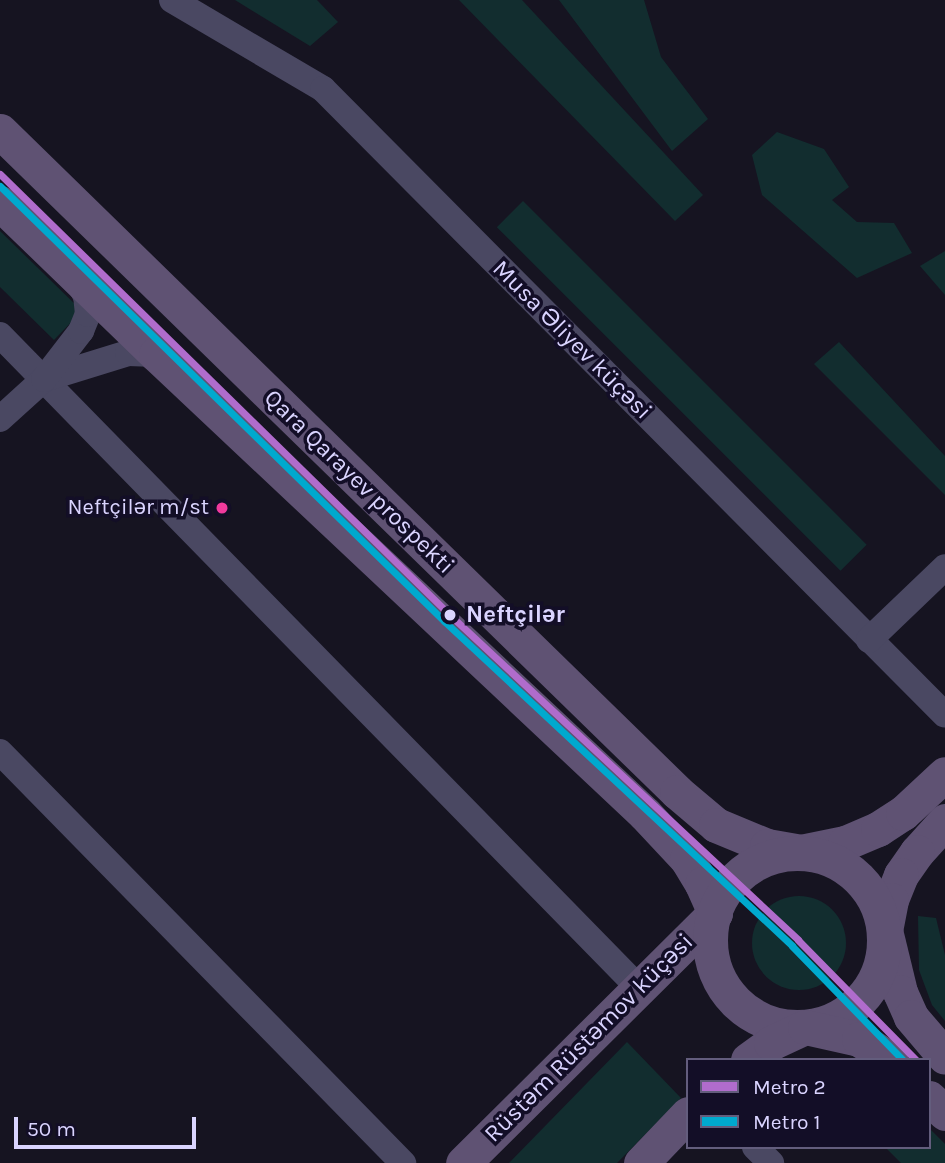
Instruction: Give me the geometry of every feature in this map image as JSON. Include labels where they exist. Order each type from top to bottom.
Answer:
[{"type":"main road","name":"Qara Qarayev prospekti","points":[[0,131],[695,809],[739,837],[801,852]]},
{"type":"main road","name":"Qara Qarayev prospekti","points":[[0,203],[156,354],[659,828],[687,859],[715,913]]},
{"type":"main road","points":[[888,1058],[859,1039],[805,1027],[780,1026],[757,1017],[737,1003],[722,985],[712,962],[710,938],[715,913],[732,882],[750,866],[772,856],[845,843],[878,829],[903,813],[945,774]]},
{"type":"main road","points":[[751,1058],[771,1043],[805,1027],[831,1020],[855,1006],[873,985],[883,959],[891,900],[901,875],[917,852],[945,821]]},
{"type":"main road","points":[[801,852],[832,859],[858,876],[876,900],[900,992],[911,1017],[925,1038],[945,1057]]},
{"type":"main road","name":"Rüstəm Rüstəmov küçəsi","points":[[463,1163],[715,913]]},
{"type":"main road","points":[[931,1100],[945,1113]]},
{"type":"main road","points":[[641,1163],[686,1116]]},
{"type":"street","name":"Musa Əliyev küçəsi","points":[[172,0],[323,89],[940,710]]},
{"type":"street","points":[[0,419],[44,379],[81,331],[88,314],[86,296],[76,277]]},
{"type":"street","points":[[0,335],[638,987]]},
{"type":"street","points":[[44,379],[128,353],[156,354]]},
{"type":"street","points":[[869,640],[945,567]]},
{"type":"street","points":[[0,752],[403,1163]]},
{"type":"street","points":[[757,1149],[771,1163]]},
{"type":"green space","points":[[235,0],[317,0],[338,22],[310,46]]},
{"type":"green space","points":[[459,0],[522,0],[703,195],[675,221]]},
{"type":"green space","points":[[559,0],[644,0],[661,57],[708,119],[672,151]]},
{"type":"green space","points":[[777,132],[824,149],[849,187],[832,200],[857,222],[894,223],[912,253],[857,278],[762,195],[752,155]]},
{"type":"green space","points":[[523,201],[867,545],[840,571],[497,227]]},
{"type":"green space","points":[[0,231],[82,311],[54,340],[0,287]]},
{"type":"green space","points":[[945,251],[945,295],[920,266]]},
{"type":"green space","points":[[839,342],[945,456],[945,495],[814,364]]},
{"type":"green space","points":[[799,896],[817,900],[832,910],[842,925],[846,943],[842,961],[832,976],[817,986],[799,990],[781,986],[766,976],[756,961],[752,943],[756,925],[766,910],[781,900]]},
{"type":"green space","points":[[918,916],[936,918],[945,955],[945,1021],[932,1005],[919,970]]},
{"type":"green space","points":[[627,1042],[681,1098],[617,1163],[509,1163]]},
{"type":"green space","points":[[931,1130],[945,1144],[945,1163],[901,1163],[887,1149],[931,1149]]},
{"type":"metro line","name":"2","points":[[0,174],[450,615],[798,940],[914,1058]]},
{"type":"metro line","name":"1","points":[[0,186],[444,621],[792,946],[901,1058]]},
{"type":"place","name":"Neftçilər m/st","points":[[222,508]]},
{"type":"place","name":"Neftçilər","points":[[450,615]]}]
